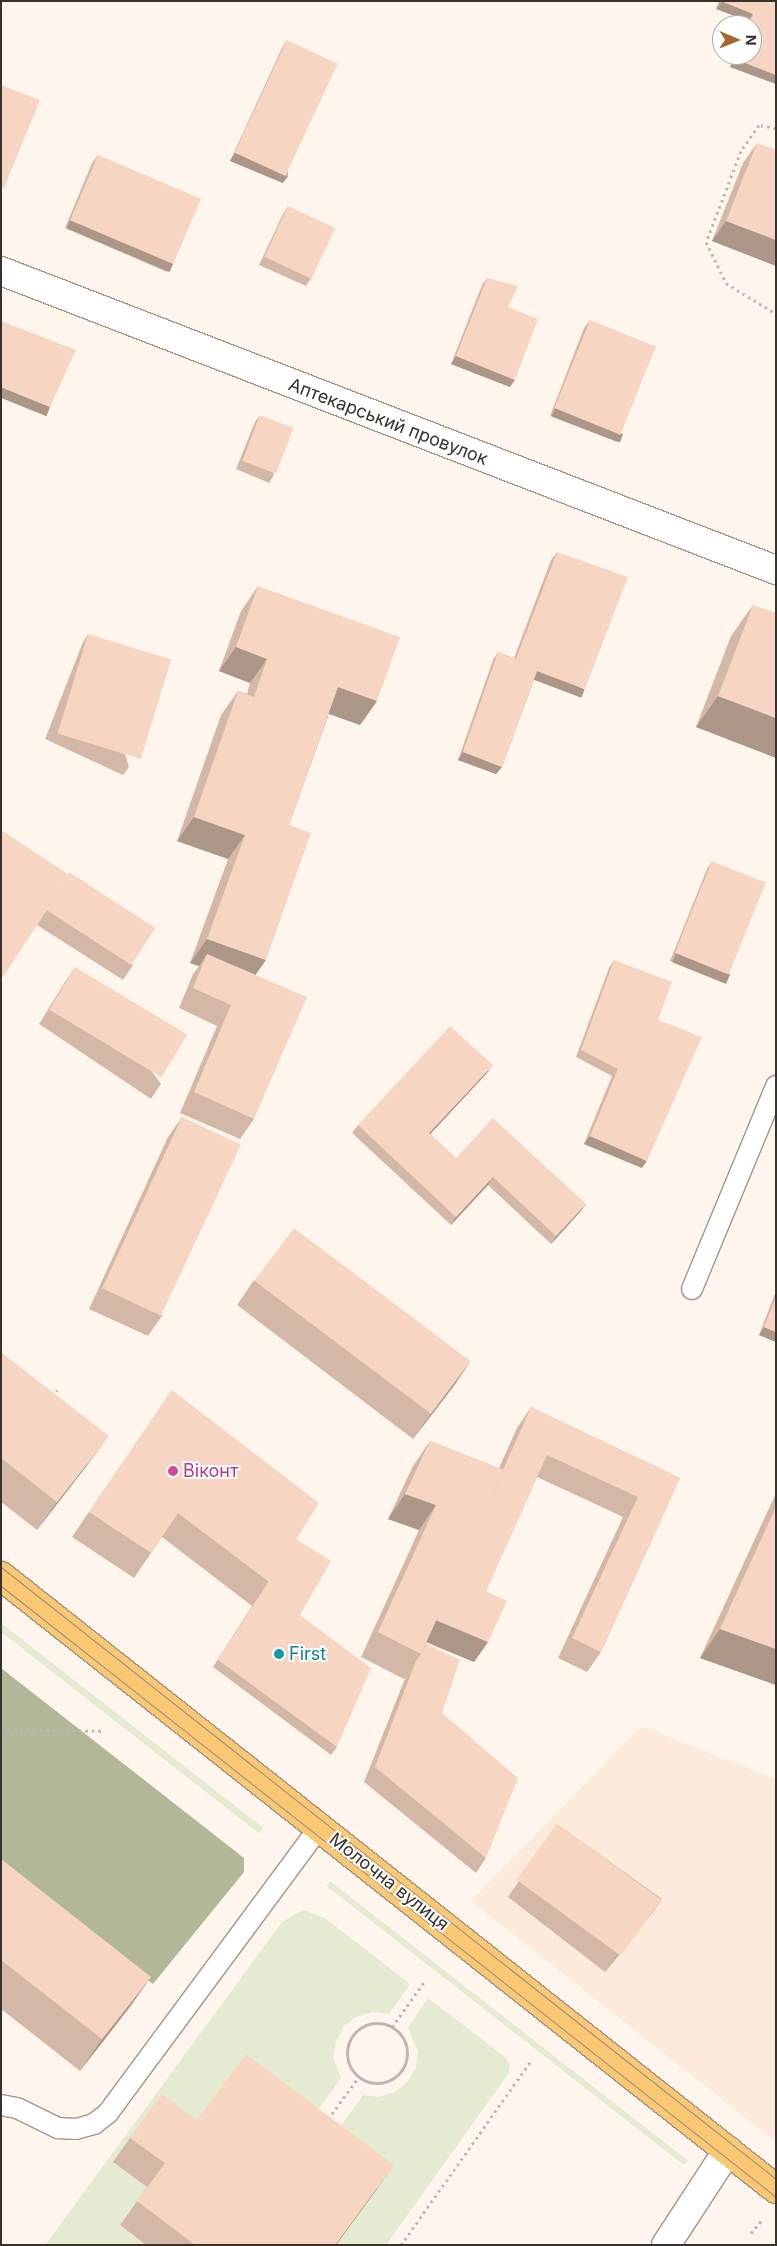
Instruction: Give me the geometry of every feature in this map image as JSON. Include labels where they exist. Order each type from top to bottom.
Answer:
[{"type":"main road","name":"Молочна вулиця","points":[[1,1576],[776,2189]]},
{"type":"street","name":"Аптекарський провулок","points":[[1,271],[776,570]]},
{"type":"street","points":[[666,2245],[728,2150]]},
{"type":"lane","points":[[692,1289],[776,1086]]},
{"type":"lane","points":[[1,2105],[17,2108],[58,2128],[85,2126],[108,2113],[320,1827]]},
{"type":"path","points":[[776,128],[759,125],[741,150],[706,242],[726,283],[776,314]]},
{"type":"path","points":[[50,1398],[57,1390]]},
{"type":"path","points":[[1,1729],[105,1731]]},
{"type":"path","points":[[392,2026],[426,1981]]},
{"type":"path","points":[[384,2023],[392,2026],[400,2033],[407,2052],[401,2071],[384,2082],[374,2084],[358,2077],[349,2067],[346,2056],[350,2038],[364,2025],[384,2023]]},
{"type":"path","points":[[401,2245],[530,2062]]},
{"type":"path","points":[[324,2124],[358,2077]]},
{"type":"path","points":[[751,2233],[761,2220]]},
{"type":"shaded area","points":[[641,1726],[776,1779],[776,2142],[471,1901]]},
{"type":"green space","points":[[1,1623],[263,1828],[259,1834],[1,1632]]},
{"type":"green space","points":[[1,1668],[244,1858],[244,1872],[153,1984],[1,1866]]},
{"type":"green space","points":[[330,1881],[688,2161],[684,2165],[326,1886]]},
{"type":"green space","points":[[303,1910],[325,1918],[410,1984],[389,2014],[372,2012],[356,2017],[343,2027],[336,2042],[333,2058],[341,2078],[302,2132],[148,2187],[120,2225],[146,2245],[46,2244],[282,1922]]},
{"type":"green space","points":[[428,1998],[505,2057],[510,2065],[508,2074],[386,2245],[336,2245],[377,2189],[324,2149],[363,2095],[379,2097],[395,2092],[408,2081],[416,2067],[418,2051],[408,2028]]},
{"type":"building","points":[[722,1],[776,1],[776,75],[750,65],[762,65],[762,15],[753,14]]},
{"type":"building","points":[[287,40],[338,64],[285,176],[235,152]]},
{"type":"building","points":[[1,85],[40,100],[4,188],[1,187]]},
{"type":"building","points":[[757,143],[776,150],[776,240],[726,221]]},
{"type":"building","points":[[98,155],[201,199],[173,264],[70,220]]},
{"type":"building","points":[[288,206],[335,228],[311,279],[264,257]]},
{"type":"building","points":[[487,278],[518,286],[508,307],[538,319],[515,380],[456,356]]},
{"type":"building","points":[[590,320],[656,347],[620,435],[554,408]]},
{"type":"building","points":[[1,321],[76,350],[50,407],[1,387]]},
{"type":"building","points":[[260,415],[294,428],[276,474],[242,461]]},
{"type":"building","points":[[557,552],[628,577],[585,689],[537,671],[502,767],[463,752],[498,652],[516,659]]},
{"type":"building","points":[[258,586],[400,637],[377,701],[338,687],[289,825],[311,833],[266,960],[207,939],[245,835],[194,817],[238,691],[254,697],[267,659],[236,647]]},
{"type":"building","points":[[753,605],[776,613],[776,718],[718,696]]},
{"type":"building","points":[[88,634],[171,659],[141,759],[58,733]]},
{"type":"building","points":[[1,830],[68,874],[1,980]]},
{"type":"building","points":[[712,861],[766,883],[729,975],[675,953]]},
{"type":"building","points":[[69,872],[155,928],[131,965],[45,909]]},
{"type":"building","points":[[207,954],[307,997],[254,1119],[194,1092],[231,1005],[193,988]]},
{"type":"building","points":[[614,960],[672,982],[658,1020],[702,1037],[647,1161],[590,1136],[618,1069],[581,1050]]},
{"type":"building","points":[[75,967],[187,1034],[162,1077],[49,1010]]},
{"type":"building","points":[[450,1026],[493,1065],[429,1133],[456,1158],[493,1118],[586,1204],[556,1236],[493,1177],[456,1217],[358,1125]]},
{"type":"building","points":[[182,1117],[241,1144],[161,1316],[102,1288]]},
{"type":"building","points":[[294,1228],[470,1361],[431,1414],[254,1281]]},
{"type":"building","points":[[776,1297],[776,1332],[764,1327]]},
{"type":"building","points":[[1,1352],[109,1436],[57,1502],[1,1458]]},
{"type":"building","name":"Віконт","points":[[172,1390],[319,1503],[269,1582],[178,1513],[151,1553],[89,1512]]},
{"type":"building","points":[[531,1407],[680,1478],[601,1652],[572,1638],[638,1497],[547,1455],[486,1591],[507,1601],[488,1642],[436,1620]]},
{"type":"building","points":[[430,1441],[504,1470],[421,1654],[378,1632],[436,1505],[405,1494]]},
{"type":"building","points":[[776,1507],[776,1649],[720,1629]]},
{"type":"building","name":"First","points":[[296,1539],[331,1561],[300,1615],[371,1668],[337,1747],[218,1660]]},
{"type":"building","points":[[426,1644],[460,1660],[442,1713],[518,1778],[486,1858],[375,1767],[416,1661]]},
{"type":"building","points":[[557,1824],[661,1900],[621,1956],[516,1880]]},
{"type":"building","points":[[1,1859],[151,1977],[102,2039],[1,1960]]},
{"type":"building","points":[[246,2054],[394,2165],[335,2245],[195,2245],[137,2201],[165,2163],[130,2138],[162,2094],[197,2120]]},
{"type":"tram line","points":[[1,1567],[776,2179]]},
{"type":"tram line","points":[[1,1586],[776,2197]]},
{"type":"place","name":"Віконт","points":[[173,1471]]},
{"type":"place","name":"First","points":[[279,1654]]}]
